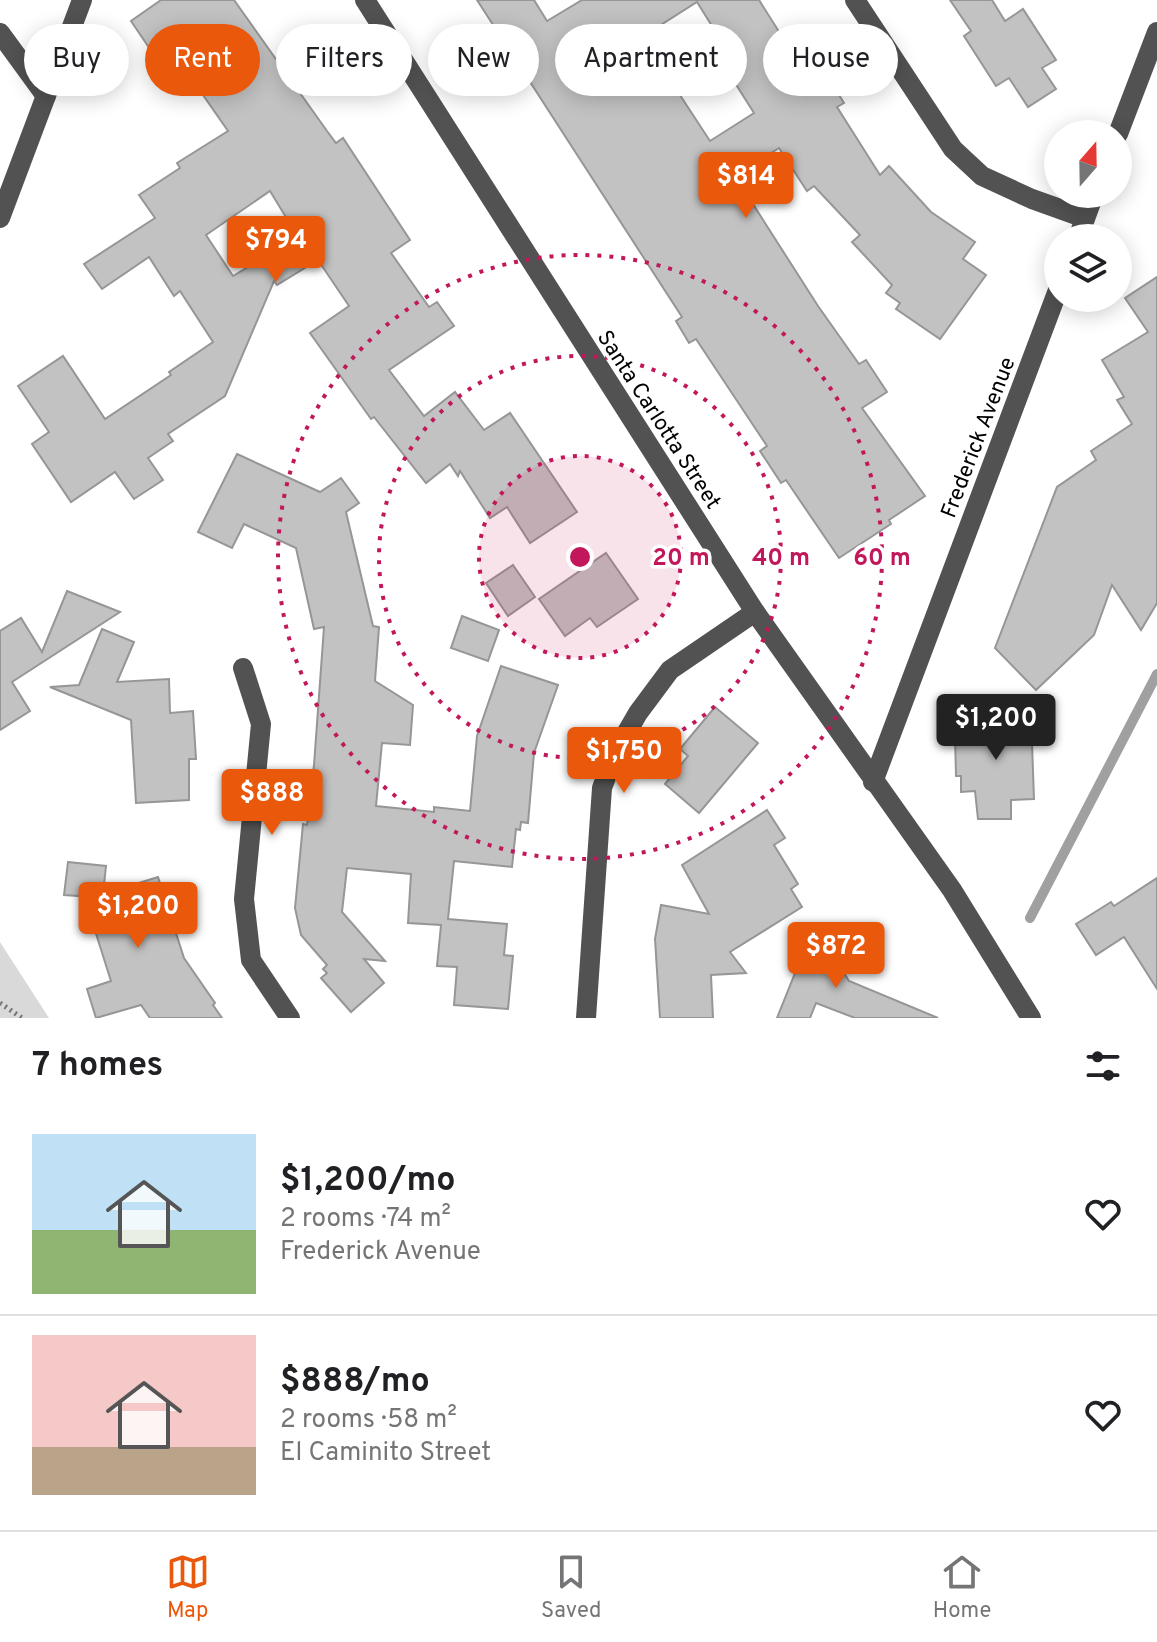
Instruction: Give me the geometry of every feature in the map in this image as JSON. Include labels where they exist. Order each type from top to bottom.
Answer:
[{"type":"street","points":[[73,24],[82,0]]},
{"type":"street","name":"Santa Carlotta Street","points":[[365,0],[755,612],[952,890],[1031,1018]]},
{"type":"street","points":[[855,0],[953,149],[982,176],[1085,218]]},
{"type":"street","points":[[1123,120],[1157,32]]},
{"type":"street","points":[[0,33],[24,66]]},
{"type":"street","points":[[0,218],[46,96]]},
{"type":"street","points":[[1083,224],[1089,208]]},
{"type":"street","name":"Frederick Avenue","points":[[873,782],[1050,312]]},
{"type":"street","points":[[586,1018],[602,788],[616,751],[638,713],[670,670],[755,612]]},
{"type":"street","points":[[243,668],[261,724],[244,899],[251,960],[290,1018]]},
{"type":"path","points":[[0,1003],[22,1018]]},
{"type":"shaded area","points":[[0,942],[49,1018],[0,1018]]},
{"type":"building","points":[[161,0],[234,0],[251,24],[145,24],[145,42],[131,21]]},
{"type":"building","points":[[477,0],[534,0],[547,21],[582,0],[759,0],[774,24],[763,24],[763,96],[840,96],[844,103],[837,107],[880,175],[889,166],[931,212],[975,242],[963,259],[986,275],[940,339],[896,309],[900,303],[886,293],[892,285],[852,242],[860,235],[814,186],[807,191],[779,148],[735,176],[818,306],[859,364],[866,360],[887,392],[862,408],[925,496],[889,520],[891,524],[839,558],[786,480],[781,483],[760,451],[767,446],[696,339],[689,343],[676,321],[682,317],[539,96],[539,24],[493,24]]},
{"type":"building","points":[[950,0],[992,0],[1005,21],[1023,9],[1056,60],[1042,68],[1056,89],[1028,107],[1009,78],[996,86],[964,36],[971,31]]},
{"type":"building","points":[[260,36],[276,59],[276,96],[302,96],[336,143],[343,138],[410,240],[391,253],[429,307],[437,302],[454,326],[389,370],[424,416],[455,392],[484,430],[510,413],[577,512],[530,543],[507,507],[490,518],[460,471],[458,476],[450,464],[426,483],[374,417],[371,419],[310,333],[349,306],[318,260],[277,285],[274,281],[225,396],[168,434],[173,441],[148,458],[163,480],[134,499],[115,472],[71,502],[32,444],[49,432],[18,386],[63,356],[105,419],[171,375],[169,372],[213,342],[180,291],[174,296],[149,257],[102,289],[84,264],[155,218],[139,195],[180,168],[177,163],[228,131],[204,96],[260,96]],"holes":[[[270,191],[298,237],[233,276],[206,235]]]},
{"type":"building","points":[[1157,277],[1157,603],[1141,630],[1112,585],[1094,635],[1036,690],[995,648],[1057,487],[1096,460],[1091,451],[1132,424],[1117,400],[1124,397],[1102,360],[1148,332],[1132,308],[1132,293]]},
{"type":"building","points":[[237,454],[320,492],[341,478],[359,503],[346,512],[373,626],[379,627],[375,681],[413,705],[410,745],[382,743],[376,806],[434,812],[434,807],[470,811],[477,736],[501,666],[558,685],[534,753],[528,823],[521,822],[520,830],[516,829],[512,867],[454,861],[448,919],[507,924],[504,955],[513,956],[508,1009],[454,1005],[457,967],[437,966],[441,925],[408,923],[411,874],[347,868],[342,912],[385,961],[364,959],[384,983],[351,1012],[321,978],[327,973],[323,969],[327,965],[301,935],[295,908],[303,824],[307,825],[314,765],[324,627],[314,629],[296,548],[244,524],[232,548],[198,532]]},
{"type":"building","points":[[606,553],[638,599],[597,627],[590,618],[565,636],[539,599]]},
{"type":"building","points":[[513,565],[535,597],[508,616],[486,583]]},
{"type":"building","points":[[67,591],[120,612],[12,682],[30,711],[0,730],[0,631],[21,618],[42,652]]},
{"type":"building","points":[[462,616],[499,630],[488,661],[451,648]]},
{"type":"building","points":[[102,629],[134,642],[117,682],[169,679],[170,713],[193,711],[196,759],[189,759],[189,800],[136,803],[131,720],[50,687],[79,685]]},
{"type":"building","points":[[715,707],[758,743],[699,813],[665,784],[688,756],[680,749]]},
{"type":"building","points":[[981,715],[1031,715],[1034,799],[1011,800],[1011,819],[978,819],[975,791],[961,792],[961,776],[956,776],[955,736],[959,736],[959,719],[981,719]]},
{"type":"building","points":[[767,810],[785,838],[774,845],[798,884],[791,889],[802,907],[730,952],[746,973],[711,975],[713,1018],[660,1018],[655,939],[661,905],[709,914],[682,865]]},
{"type":"building","points":[[68,862],[106,866],[103,894],[158,877],[184,958],[222,1018],[150,1018],[141,1005],[96,1018],[87,989],[111,981],[85,899],[93,897],[64,895]]},
{"type":"building","points":[[1157,878],[1157,989],[1124,937],[1096,955],[1076,924],[1111,902],[1114,906]]},
{"type":"building","points":[[814,926],[849,981],[938,1018],[855,1018],[816,1003],[810,1018],[777,1018]]},
{"type":"waterway","points":[[1030,918],[1157,674]]}]
